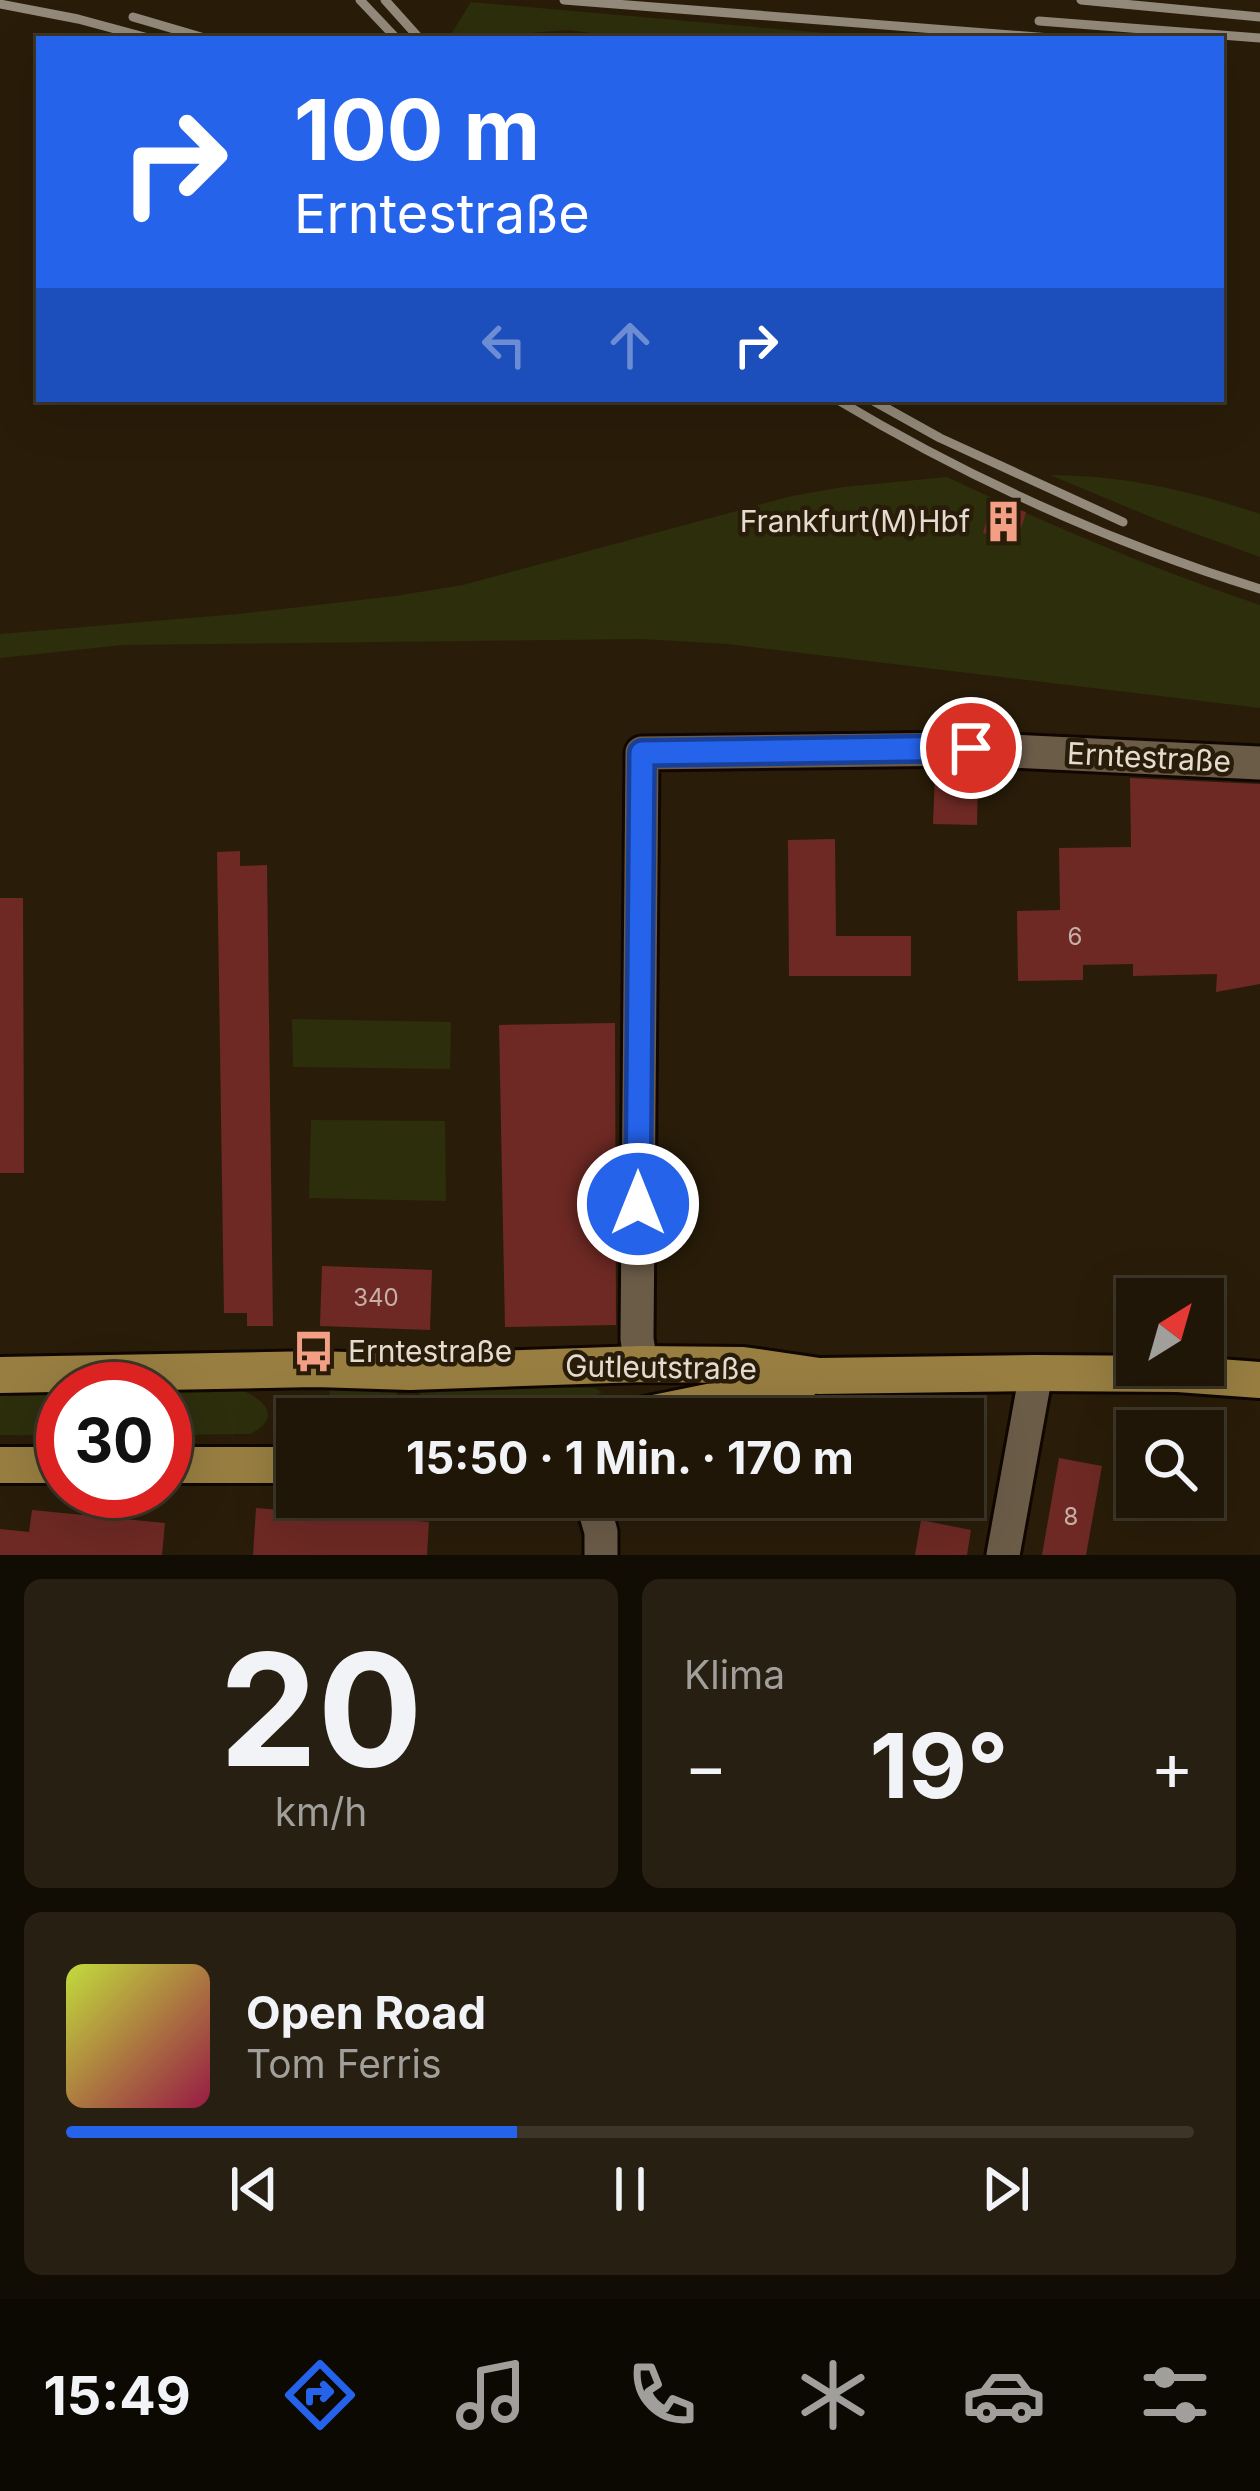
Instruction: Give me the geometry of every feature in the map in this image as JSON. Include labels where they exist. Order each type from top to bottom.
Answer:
[{"type":"main road","name":"Gutleutstraße","points":[[0,1375],[410,1372],[641,1364],[743,1366],[819,1376],[1036,1373],[1260,1380]]},
{"type":"main road","name":"Gutleutstraße","points":[[730,1398],[819,1376]]},
{"type":"main road","points":[[0,1466],[36,1465]]},
{"type":"main road","points":[[192,1465],[276,1465]]},
{"type":"street","name":"Erntestraße","points":[[641,1364],[637,1339],[642,753],[971,748],[1260,764]]},
{"type":"street","points":[[1003,1555],[1036,1373]]},
{"type":"street","points":[[598,1518],[601,1555]]},
{"type":"green space","points":[[471,2],[859,36],[616,36],[567,30],[450,36]]},
{"type":"green space","points":[[1050,475],[1156,486],[1260,514],[1260,557],[1163,522]]},
{"type":"green space","points":[[947,477],[1102,546],[1260,605],[1260,708],[727,644],[642,639],[123,645],[0,658],[0,634],[238,614],[463,585],[792,496]]},
{"type":"green space","points":[[292,1019],[451,1022],[450,1069],[293,1067]]},
{"type":"green space","points":[[311,1120],[445,1121],[446,1201],[309,1198]]},
{"type":"green space","points":[[420,1385],[595,1388],[602,1392],[593,1398],[420,1398]]},
{"type":"green space","points":[[0,1388],[36,1388],[36,1435],[0,1435]]},
{"type":"green space","points":[[192,1388],[235,1388],[261,1401],[266,1420],[250,1434],[192,1435]]},
{"type":"green space","points":[[329,1389],[397,1389],[397,1398],[330,1398]]},
{"type":"building","name":"Frankfurt(M)Hbf","points":[[992,502],[1026,512],[1017,542],[983,533]]},
{"type":"building","points":[[935,774],[978,776],[977,825],[933,824]]},
{"type":"building","points":[[1130,778],[1260,784],[1260,984],[1216,992],[1217,974],[1133,976],[1133,964],[1083,965],[1083,980],[1018,981],[1017,911],[1060,910],[1059,848],[1131,847]]},
{"type":"building","points":[[835,839],[836,936],[911,936],[911,976],[789,976],[788,840]]},
{"type":"building","points":[[240,851],[240,866],[267,865],[273,1326],[247,1326],[247,1313],[224,1313],[217,852]]},
{"type":"building","points":[[0,898],[23,898],[24,1173],[0,1173]]},
{"type":"building","points":[[615,1023],[616,1325],[505,1327],[499,1025]]},
{"type":"building","points":[[322,1266],[432,1270],[430,1330],[320,1326]]},
{"type":"building","points":[[1059,1458],[1102,1466],[1086,1555],[1042,1555]]},
{"type":"building","points":[[256,1508],[276,1510],[276,1518],[429,1522],[427,1555],[253,1555]]},
{"type":"building","points":[[32,1510],[36,1518],[165,1523],[162,1555],[0,1555],[0,1529],[29,1532]]},
{"type":"building","points":[[921,1520],[971,1530],[967,1555],[915,1555]]},
{"type":"railway","points":[[360,0],[394,36]]},
{"type":"railway","points":[[385,0],[417,36]]},
{"type":"railway","points":[[564,0],[1025,36]]},
{"type":"railway","points":[[1081,0],[1260,17]]},
{"type":"railway","points":[[0,4],[141,36]]},
{"type":"railway","points":[[133,17],[198,36]]},
{"type":"railway","points":[[1039,21],[1260,38]]},
{"type":"railway","points":[[841,402],[1042,507],[1260,589]]},
{"type":"railway","points":[[875,402],[940,438],[1123,522]]},
{"type":"place","name":"Frankfurt(M)Hbf","points":[[1004,522]]},
{"type":"place","name":"Erntestraße","points":[[314,1352]]},
{"type":"route","points":[[638,1204],[642,753],[971,748]]}]
